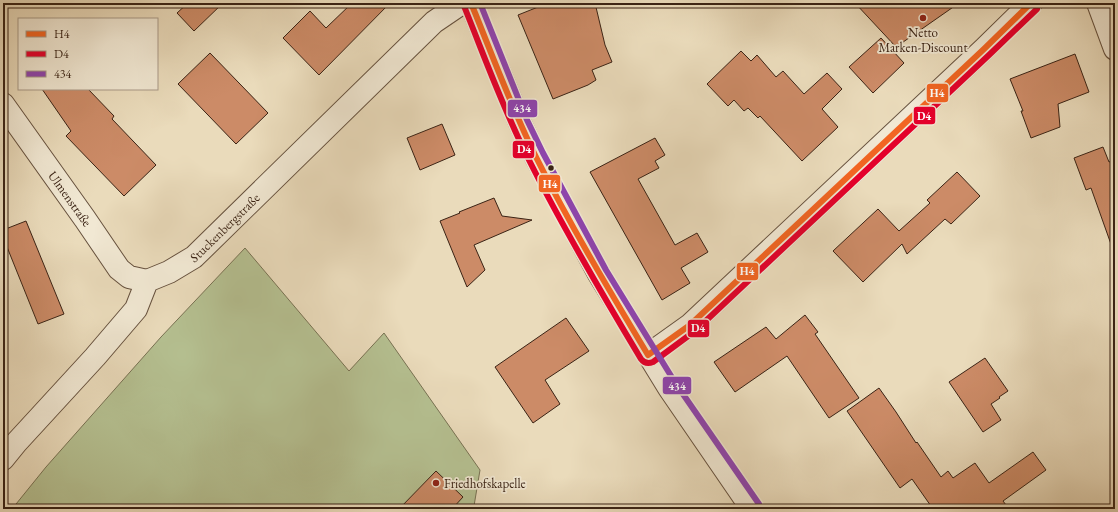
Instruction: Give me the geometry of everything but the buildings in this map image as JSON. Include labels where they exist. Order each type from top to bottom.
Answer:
[{"type":"street","name":"Stuckenbergstraße","points":[[147,281],[169,272],[194,257],[434,22],[462,3]]},
{"type":"street","points":[[471,3],[520,123],[536,157],[599,274],[648,355],[694,426],[752,509]]},
{"type":"street","points":[[648,355],[690,325],[1031,3]]},
{"type":"street","points":[[1098,3],[1115,49]]},
{"type":"street","name":"Ulmenstraße","points":[[3,104],[85,219],[118,269],[129,277],[147,281]]},
{"type":"street","points":[[3,459],[136,309],[147,281]]},
{"type":"green space","points":[[245,248],[349,371],[384,333],[480,470],[474,506],[476,509],[12,509],[46,467],[161,337]]},
{"type":"transit line","name":"H4","points":[[471,3],[510,100],[536,157],[604,282],[648,355]]},
{"type":"transit line","name":"434","points":[[480,3],[527,120],[543,153],[606,270],[676,384],[759,504]]},
{"type":"transit line","name":"H4","points":[[648,355],[690,325],[1031,3]]},
{"type":"transit line","name":"D4","points":[[464,6],[511,123],[555,211],[626,335],[641,359],[648,363],[653,362],[695,331],[1037,9]]},
{"type":"place","name":"Netto Marken-Discount","points":[[923,18]]},
{"type":"place","name":"Friedhofskapelle","points":[[436,483]]}]
